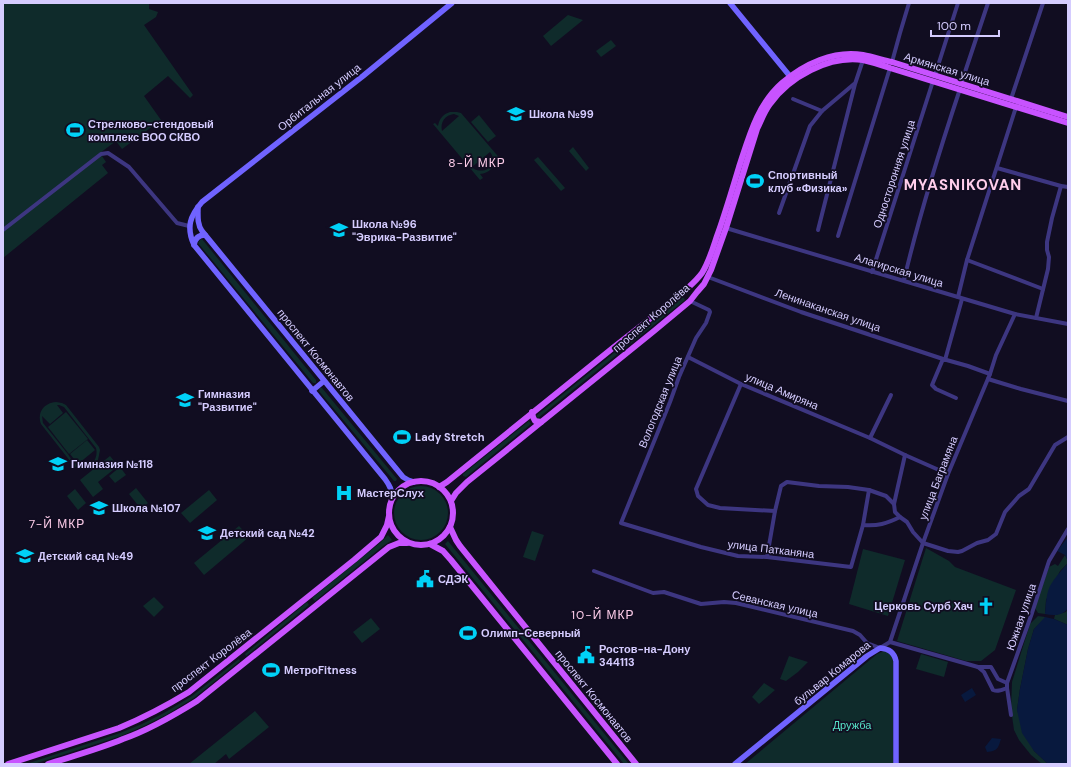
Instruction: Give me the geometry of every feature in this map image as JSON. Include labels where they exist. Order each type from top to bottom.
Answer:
[{"type":"main road","name":"Орбитальная улица","points":[[198,207],[203,201],[368,72],[452,3]]},
{"type":"main road","points":[[730,3],[792,79]]},
{"type":"main road","name":"Армянская улица","points":[[820,63],[832,56],[844,54],[863,55],[960,86],[1011,99],[1068,117]]},
{"type":"main road","name":"Армянская улица","points":[[820,63],[845,60],[863,60],[891,65]]},
{"type":"main road","name":"проспект Королёва","points":[[451,501],[456,493],[467,482],[690,301],[708,277],[726,228],[756,135],[769,105],[802,69],[820,63]]},
{"type":"main road","name":"проспект Королёва","points":[[439,487],[682,293],[702,273],[708,263],[752,128],[758,114],[772,92],[792,79]]},
{"type":"main road","name":"Армянская улица","points":[[960,86],[1016,107],[1068,123]]},
{"type":"main road","points":[[198,207],[192,214],[189,226],[194,245],[390,485],[392,498],[389,516],[396,534],[407,543],[424,546],[442,538],[450,527],[453,518],[453,508],[446,492],[439,487],[429,482],[414,482],[399,490],[392,498]]},
{"type":"main road","name":"проспект Космонавтов","points":[[198,207],[200,228],[205,235],[403,477],[414,482]]},
{"type":"main road","points":[[194,245],[197,237],[205,235]]},
{"type":"main road","points":[[682,293],[687,295],[690,301]]},
{"type":"main road","points":[[312,390],[324,381]]},
{"type":"main road","points":[[532,412],[535,421],[541,422]]},
{"type":"main road","name":"проспект Королёва","points":[[8,764],[119,728],[140,719],[189,692],[354,560],[380,537],[387,525],[389,516]]},
{"type":"main road","name":"проспект Космонавтов","points":[[450,527],[460,546],[636,764]]},
{"type":"main road","name":"проспект Королёва","points":[[48,764],[123,740],[146,730],[197,701],[389,547],[399,543],[407,543]]},
{"type":"main road","points":[[430,544],[443,551],[451,560],[617,764]]},
{"type":"main road","points":[[305,599],[312,602],[314,606],[313,609]]},
{"type":"main road","name":"бульвар Комарова","points":[[735,764],[867,656],[880,648],[890,650],[895,656],[896,661],[896,764]]},
{"type":"main road","points":[[242,649],[241,654],[243,658],[247,660],[250,659]]},
{"type":"street","points":[[838,236],[909,3]]},
{"type":"street","name":"Односторонняя улица","points":[[872,272],[958,3]]},
{"type":"street","points":[[904,280],[913,240],[923,206],[960,86],[988,3]]},
{"type":"street","points":[[1011,99],[1043,3]]},
{"type":"street","points":[[818,230],[855,84],[863,60]]},
{"type":"street","points":[[779,213],[810,126],[822,111],[855,84]]},
{"type":"street","points":[[793,99],[822,111]]},
{"type":"street","points":[[956,398],[936,389],[932,385],[944,359],[960,298],[967,260],[1016,107]]},
{"type":"street","points":[[3,230],[101,154],[108,153],[129,167],[177,223],[189,226]]},
{"type":"street","points":[[997,168],[1068,187]]},
{"type":"street","points":[[1036,318],[1048,269],[1049,257],[1047,242],[1061,186]]},
{"type":"street","name":"Алагирская улица","points":[[726,228],[1015,314],[1068,324]]},
{"type":"street","points":[[967,260],[1043,289]]},
{"type":"street","name":"Ленинаканская улица","points":[[708,277],[801,312],[990,374]]},
{"type":"street","name":"Вологодская улица","points":[[621,523],[679,377],[696,338],[706,323],[710,312],[709,310],[690,301]]},
{"type":"street","name":"улица Баграмяна","points":[[890,642],[948,474],[988,379],[996,355],[1015,314]]},
{"type":"street","name":"улица Амиряна","points":[[688,357],[741,384],[870,438],[948,474]]},
{"type":"street","points":[[988,379],[1068,401]]},
{"type":"street","points":[[741,384],[696,489],[698,496],[708,505],[720,508],[775,511]]},
{"type":"street","points":[[870,438],[891,395]]},
{"type":"street","points":[[905,455],[894,504],[895,512],[907,522],[913,532],[923,543],[948,551],[958,552],[996,534],[1005,512],[1019,496],[1029,489],[1055,445],[1068,437]]},
{"type":"street","points":[[767,557],[781,486],[787,482],[869,490],[886,496],[894,504]]},
{"type":"street","points":[[869,490],[863,525],[875,526],[888,523],[900,517]]},
{"type":"street","name":"улица Патканяна","points":[[621,523],[701,547],[738,556],[767,557],[851,567],[863,525]]},
{"type":"street","name":"Южная улица","points":[[1010,715],[1007,685],[1049,561],[1068,529]]},
{"type":"street","name":"Севанская улица","points":[[594,571],[653,593],[664,592],[701,604],[724,602],[736,603],[853,631],[860,635],[867,643],[880,648]]},
{"type":"street","points":[[880,648],[890,642],[978,667],[991,667],[998,679],[1007,685],[1001,690],[993,690],[984,672],[978,667]]},
{"type":"green space","name":"Стрелково-стендовый комплекс ВОО СКВО","points":[[3,3],[149,3],[149,9],[158,12],[156,17],[144,25],[193,95],[190,98],[168,76],[144,96],[161,120],[122,149],[116,141],[100,153],[106,162],[102,165],[108,173],[3,258]]},
{"type":"green space","points":[[568,15],[583,20],[551,46],[543,36]]},
{"type":"green space","points":[[611,40],[616,46],[601,57],[596,51]]},
{"type":"green space","points":[[450,112],[461,113],[502,161],[500,163],[496,159],[491,170],[480,174],[483,178],[480,180],[433,124],[435,123],[438,126],[442,117]],"holes":[[[454,114],[459,116],[442,131],[442,125],[446,117]],[[490,152],[493,160],[490,167],[483,170],[474,169],[472,167]]]},
{"type":"green space","points":[[479,115],[496,136],[488,142],[471,122]]},
{"type":"green space","points":[[573,147],[589,168],[586,171],[569,151]]},
{"type":"green space","points":[[538,157],[565,188],[561,191],[534,160]]},
{"type":"green space","points":[[202,239],[316,380],[316,383],[313,383],[198,243]]},
{"type":"green space","points":[[683,297],[685,300],[538,418],[536,416]]},
{"type":"green space","points":[[320,388],[322,388],[397,479],[396,481],[394,481],[319,391]]},
{"type":"green space","points":[[56,402],[66,405],[99,447],[100,450],[98,460],[91,467],[84,469],[74,466],[41,424],[40,416],[42,409],[48,404]],"holes":[[[57,405],[64,407],[96,448],[97,452],[95,460],[90,465],[82,466],[75,463],[43,423],[42,416],[50,424],[63,413]]]},
{"type":"green space","points":[[66,412],[88,439],[69,454],[48,427]]},
{"type":"green space","points":[[529,421],[531,424],[466,477],[463,476],[463,474]]},
{"type":"green space","points":[[87,440],[95,450],[78,464],[70,454]]},
{"type":"green space","points":[[110,456],[118,466],[98,482],[103,489],[93,497],[80,480]]},
{"type":"green space","points":[[120,467],[126,475],[115,483],[109,476]]},
{"type":"green space","points":[[421,486],[431,488],[440,494],[446,503],[448,513],[446,523],[440,532],[431,538],[421,540],[411,538],[402,532],[396,523],[394,513],[396,503],[402,494],[411,488]]},
{"type":"green space","points":[[136,488],[148,503],[141,509],[129,494]]},
{"type":"green space","points":[[75,489],[86,503],[78,510],[67,496]]},
{"type":"green space","points":[[209,490],[217,500],[190,523],[181,513]]},
{"type":"green space","points":[[239,526],[249,537],[204,575],[194,563]]},
{"type":"green space","points":[[532,531],[544,535],[535,561],[523,557]]},
{"type":"green space","points":[[388,535],[392,540],[315,601],[312,598],[380,543]]},
{"type":"green space","points":[[448,541],[629,764],[624,764],[445,544]]},
{"type":"green space","points":[[926,548],[949,561],[955,567],[1016,590],[995,650],[981,661],[966,661],[897,641]]},
{"type":"green space","points":[[863,549],[905,560],[888,616],[849,604]]},
{"type":"green space","points":[[1065,555],[1068,563],[1060,571],[1046,600],[1045,614],[1038,613],[1035,608],[1049,567],[1055,564],[1058,566]]},
{"type":"green space","points":[[154,597],[164,607],[154,617],[143,606]]},
{"type":"green space","points":[[307,602],[309,605],[246,656],[245,654]]},
{"type":"green space","points":[[1068,608],[1068,625],[1054,619],[1055,615],[1066,612]]},
{"type":"green space","points":[[1038,616],[1045,618],[1034,629],[1028,649],[1017,710],[1034,751],[1048,764],[1042,764],[1031,755],[1019,740],[1014,730],[1011,709],[1012,682],[1030,624]]},
{"type":"green space","points":[[371,618],[380,629],[362,643],[353,632]]},
{"type":"green space","name":"Дружба","points":[[884,651],[890,654],[893,661],[893,764],[745,764],[877,654]]},
{"type":"green space","points":[[921,654],[948,662],[944,677],[916,669]]},
{"type":"green space","points":[[789,656],[808,662],[786,681],[780,679]]},
{"type":"green space","points":[[239,659],[240,661],[194,698],[144,726],[121,736],[34,764],[26,764],[120,733],[142,724],[192,696]]},
{"type":"green space","points":[[764,683],[775,690],[759,704],[752,697]]},
{"type":"green space","points":[[255,711],[269,727],[229,759],[226,754],[214,764],[189,764]]},
{"type":"water","points":[[1068,537],[1068,561],[1065,555],[1057,551]]},
{"type":"water","points":[[1068,563],[1068,608],[1066,611],[1058,615],[1045,614],[1050,586]]},
{"type":"water","points":[[1045,617],[1068,625],[1068,764],[1048,764],[1034,751],[1022,733],[1017,710],[1028,649],[1034,629]]},
{"type":"water","points":[[972,688],[976,695],[965,702],[961,695]]},
{"type":"water","points":[[992,738],[1001,739],[997,748],[993,751],[987,752],[985,747]]},
{"type":"place","name":"Школа №99","points":[[516,114]]},
{"type":"place","name":"Стрелково-стендовый комплекс ВОО СКВО","points":[[75,130]]},
{"type":"place","name":"Спортивный клуб «Физика»","points":[[755,181]]},
{"type":"place","name":"Школа №96 \"Эврика-Развитие\"","points":[[339,230]]},
{"type":"place","name":"Гимназия \"Развитие\"","points":[[185,400]]},
{"type":"place","name":"Lady Stretch","points":[[402,437]]},
{"type":"place","name":"Гимназия №118","points":[[58,464]]},
{"type":"place","name":"МастерСлух","points":[[344,493]]},
{"type":"place","name":"Школа №107","points":[[99,508]]},
{"type":"place","name":"Детский сад №42","points":[[207,533]]},
{"type":"place","name":"Детский сад №49","points":[[25,556]]},
{"type":"place","name":"СДЭК","points":[[425,579]]},
{"type":"place","name":"Церковь Сурб Хач","points":[[986,606]]},
{"type":"place","name":"Олимп-Северный","points":[[468,633]]},
{"type":"place","name":"Ростов-на-Дону 344113","points":[[586,655]]},
{"type":"place","name":"МетроFitness","points":[[271,670]]},
{"type":"district","name":"8-Й МКР","points":[[477,163]]},
{"type":"district","name":"MYASNIKOVAN","points":[[963,185]]},
{"type":"district","name":"7-Й МКР","points":[[57,524]]},
{"type":"district","name":"10-Й МКР","points":[[603,615]]}]
